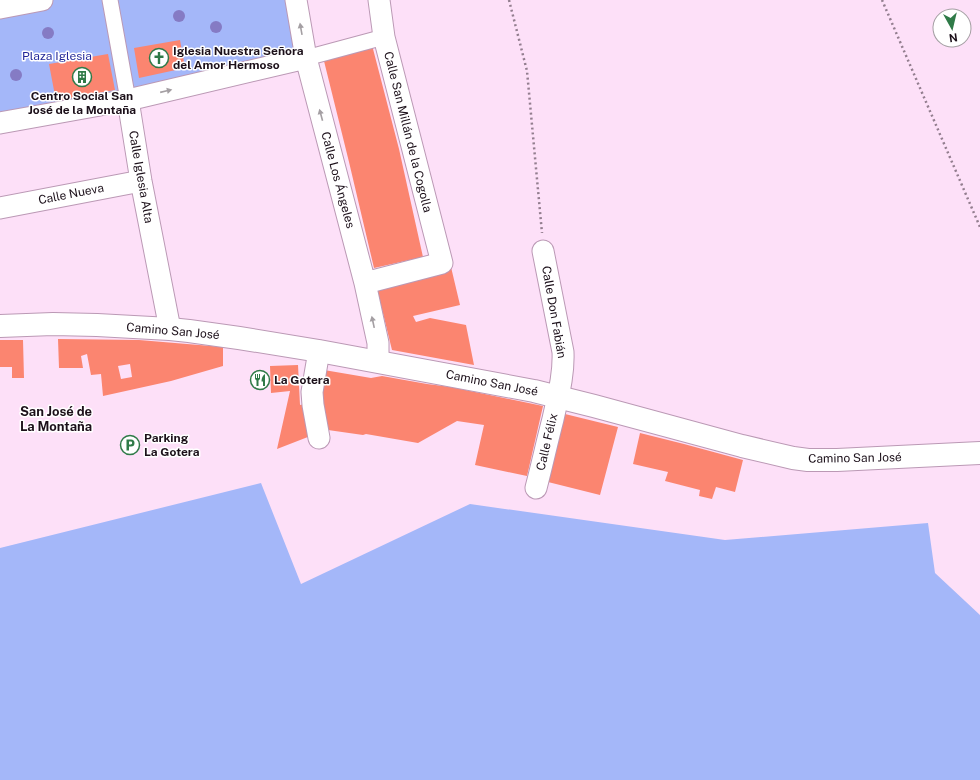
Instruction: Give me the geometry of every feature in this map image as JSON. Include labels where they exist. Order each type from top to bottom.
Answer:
[{"type":"main road","name":"Camino San José","points":[[0,326],[53,324],[170,329],[319,351],[558,396],[742,446],[793,458],[842,460],[980,453]]},
{"type":"street","points":[[0,8],[42,0]]},
{"type":"street","name":"Calle Iglesia Alta","points":[[110,0],[141,180],[170,329]]},
{"type":"street","name":"Calle Los Ángeles","points":[[296,0],[306,58],[365,282],[378,343],[377,361]]},
{"type":"street","name":"Calle San Millán de la Cogolla","points":[[365,282],[442,263],[384,37],[379,0]]},
{"type":"street","points":[[0,123],[128,100],[306,58],[384,37]]},
{"type":"street","name":"Calle Nueva","points":[[0,208],[141,180]]},
{"type":"street","name":"Calle Don Fabián","points":[[543,251],[563,352],[563,373],[558,396]]},
{"type":"street","points":[[319,351],[312,392],[319,438]]},
{"type":"street","name":"Calle Félix","points":[[536,488],[558,396]]},
{"type":"path","points":[[509,0],[527,71],[543,251]]},
{"type":"path","points":[[882,0],[980,227]]},
{"type":"green space","name":"Plaza Iglesia","points":[[40,0],[296,0],[306,58],[0,123],[0,7]]},
{"type":"green space","points":[[261,483],[301,584],[470,504],[725,540],[928,523],[935,573],[980,615],[980,780],[0,780],[0,548]]},
{"type":"building","name":"Iglesia Nuestra Señora del Amor Hermoso","points":[[180,40],[185,68],[139,78],[134,48]]},
{"type":"building","points":[[372,45],[399,149],[423,257],[374,268],[323,57]]},
{"type":"building","name":"Centro Social San José de la Montaña","points":[[108,54],[115,90],[56,101],[49,64]]},
{"type":"building","points":[[451,267],[460,305],[413,316],[416,322],[430,318],[466,325],[474,365],[392,350],[376,285]]},
{"type":"building","points":[[58,339],[139,340],[223,347],[223,366],[171,381],[103,396],[101,374],[91,375],[87,354],[81,356],[83,368],[59,368]],"holes":[[[130,364],[132,377],[121,379],[118,366]]]},
{"type":"building","points":[[0,340],[23,340],[24,378],[12,378],[12,367],[0,367]]},
{"type":"building","points":[[298,365],[300,405],[305,404],[313,435],[277,449],[290,391],[271,393],[270,366]]},
{"type":"building","points":[[324,370],[371,378],[382,376],[451,387],[543,406],[527,476],[475,465],[484,425],[457,421],[418,443],[366,434],[363,435],[321,429],[317,400]]},
{"type":"building","points":[[565,414],[618,427],[600,495],[548,482]]},
{"type":"building","points":[[640,433],[743,460],[735,492],[716,487],[712,499],[699,496],[700,490],[665,481],[668,472],[633,464]]},
{"type":"place","name":"Iglesia Nuestra Señora del Amor Hermoso","points":[[159,58]]},
{"type":"place","name":"Centro Social San José de la Montaña","points":[[82,77]]},
{"type":"place","name":"La Gotera","points":[[260,380]]},
{"type":"place","name":"Parking La Gotera","points":[[130,445]]},
{"type":"district","name":"San José de La Montaña","points":[[56,418]]}]
